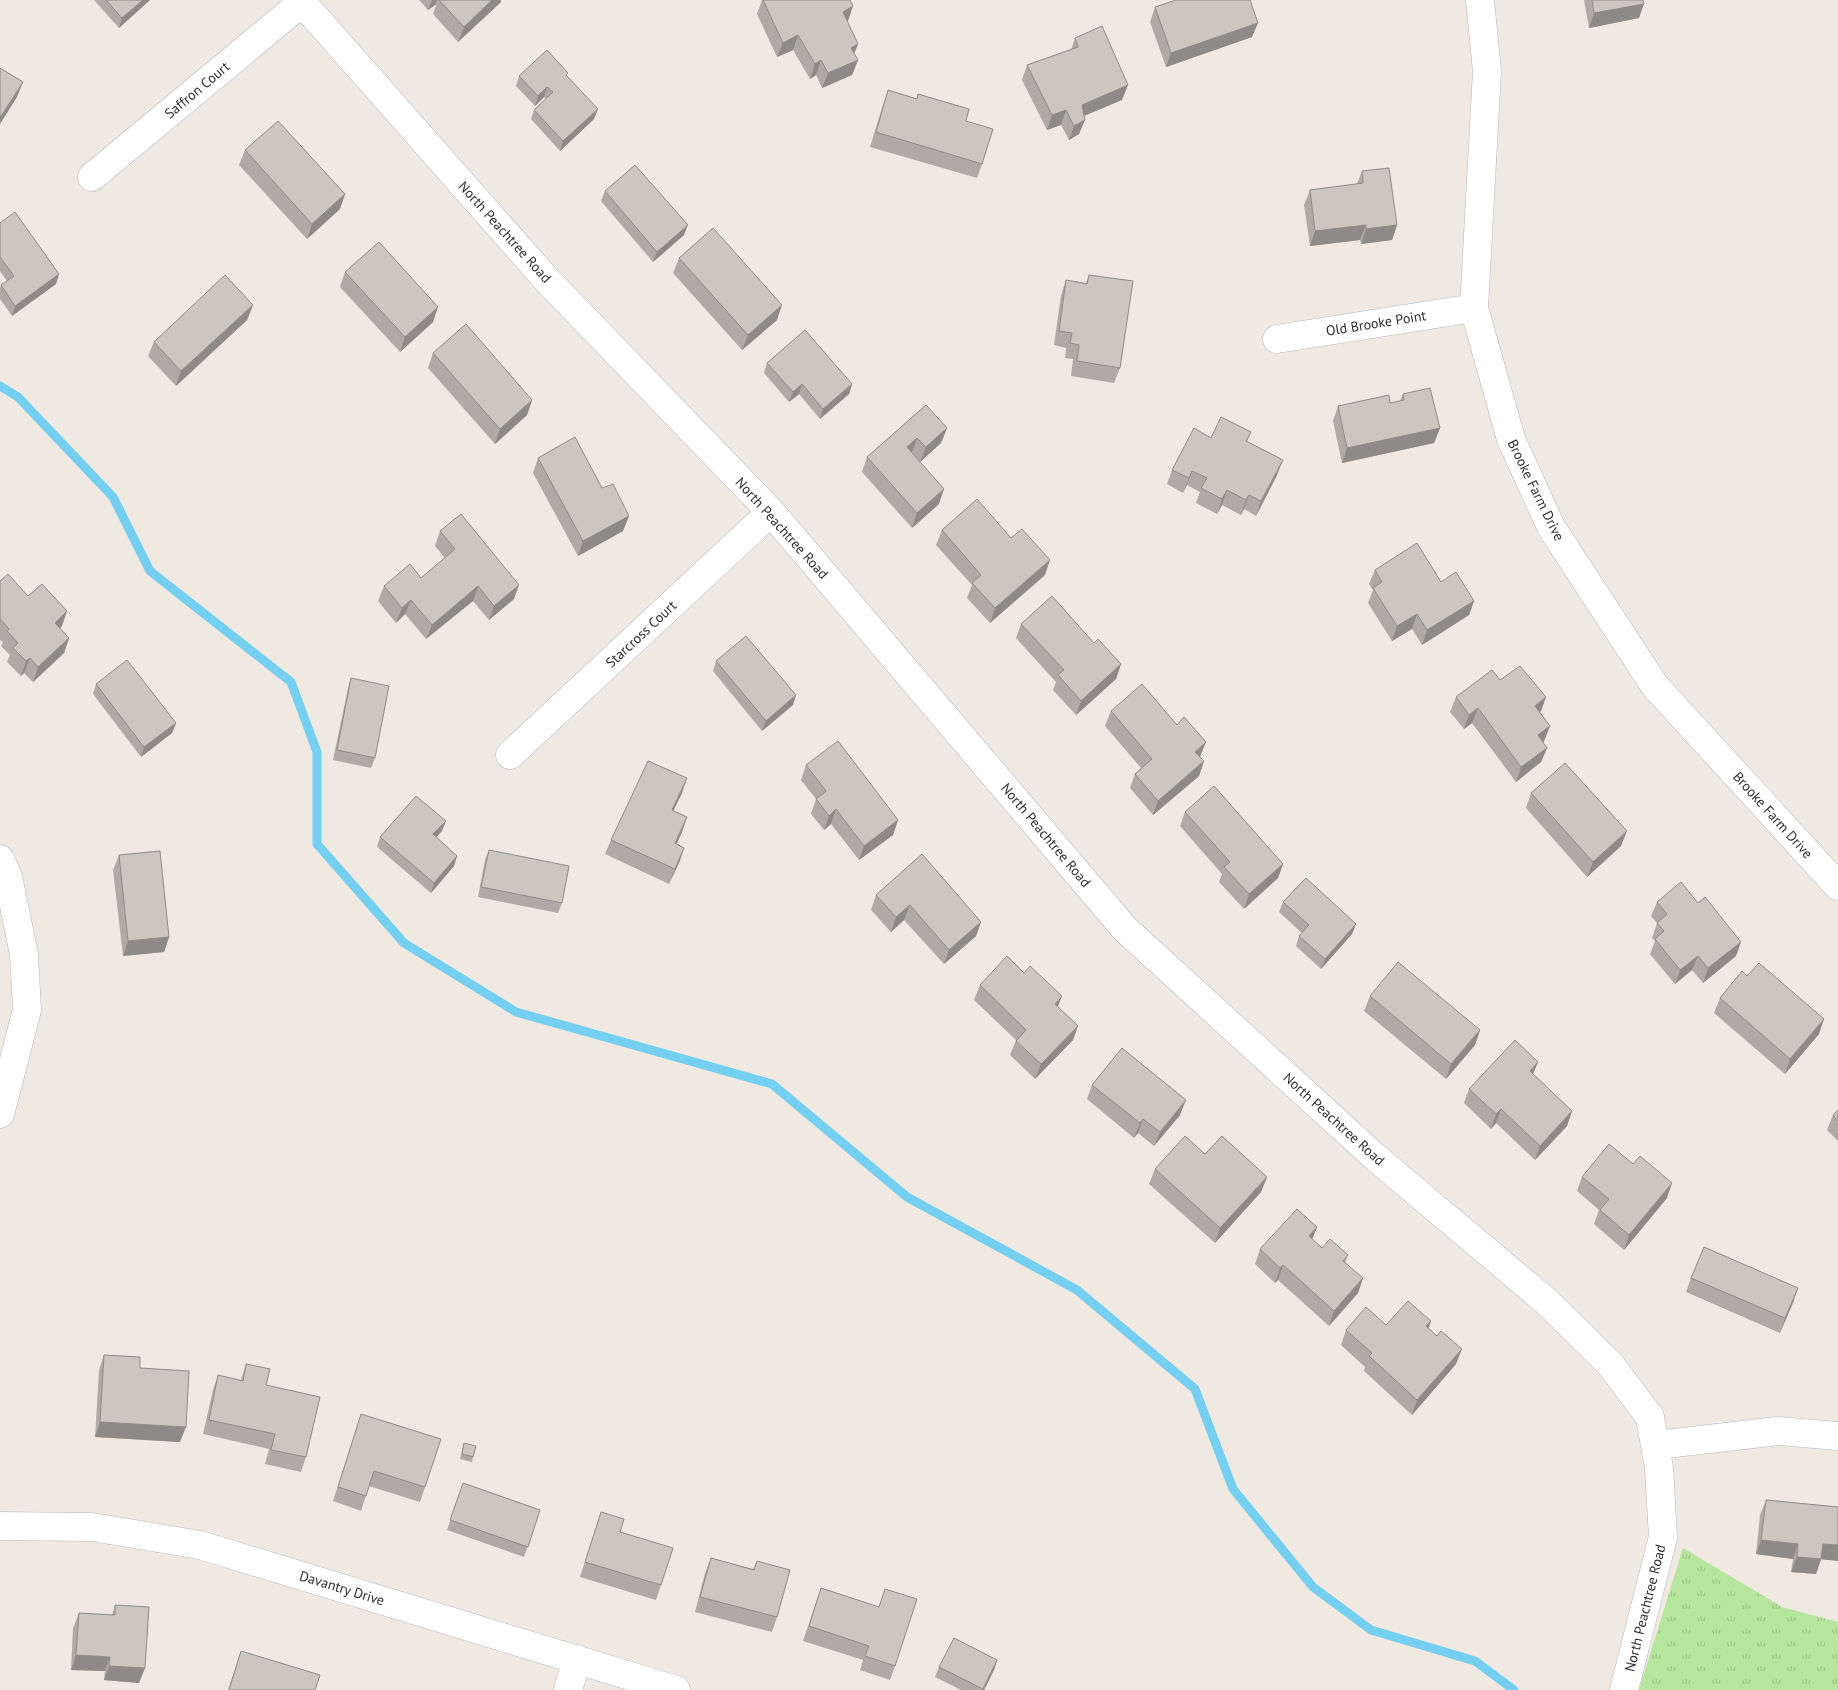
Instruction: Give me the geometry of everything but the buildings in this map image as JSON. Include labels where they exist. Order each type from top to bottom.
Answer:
[{"type":"street","name":"Brooke Farm Drive","points":[[1480,0],[1487,71],[1474,308],[1511,439],[1551,527],[1655,686],[1838,886]]},
{"type":"street","name":"Saffron Court","points":[[92,177],[303,1]]},
{"type":"street","name":"North Peachtree Road","points":[[303,1],[547,280],[771,512],[1126,929],[1374,1157],[1547,1302],[1610,1364],[1650,1417],[1657,1445],[1663,1537],[1624,1690]]},
{"type":"street","name":"Old Brooke Point","points":[[1277,339],[1474,308]]},
{"type":"street","name":"Starcross Court","points":[[510,755],[771,512]]},
{"type":"street","points":[[0,859],[8,878],[24,954],[27,1010],[0,1114]]},
{"type":"street","points":[[1657,1445],[1778,1431],[1838,1436]]},
{"type":"street","name":"Davantry Drive","points":[[0,1526],[92,1527],[200,1544],[676,1690]]},
{"type":"street","points":[[568,1690],[577,1659]]},
{"type":"green space","points":[[1683,1548],[1782,1607],[1838,1622],[1838,1690],[1639,1690]]},
{"type":"waterway","points":[[0,386],[18,397],[113,497],[150,571],[291,682],[317,752],[317,844],[404,943],[516,1012],[772,1084],[907,1197],[1077,1290],[1195,1389],[1233,1489],[1313,1587],[1371,1630],[1475,1661],[1514,1690]]}]
